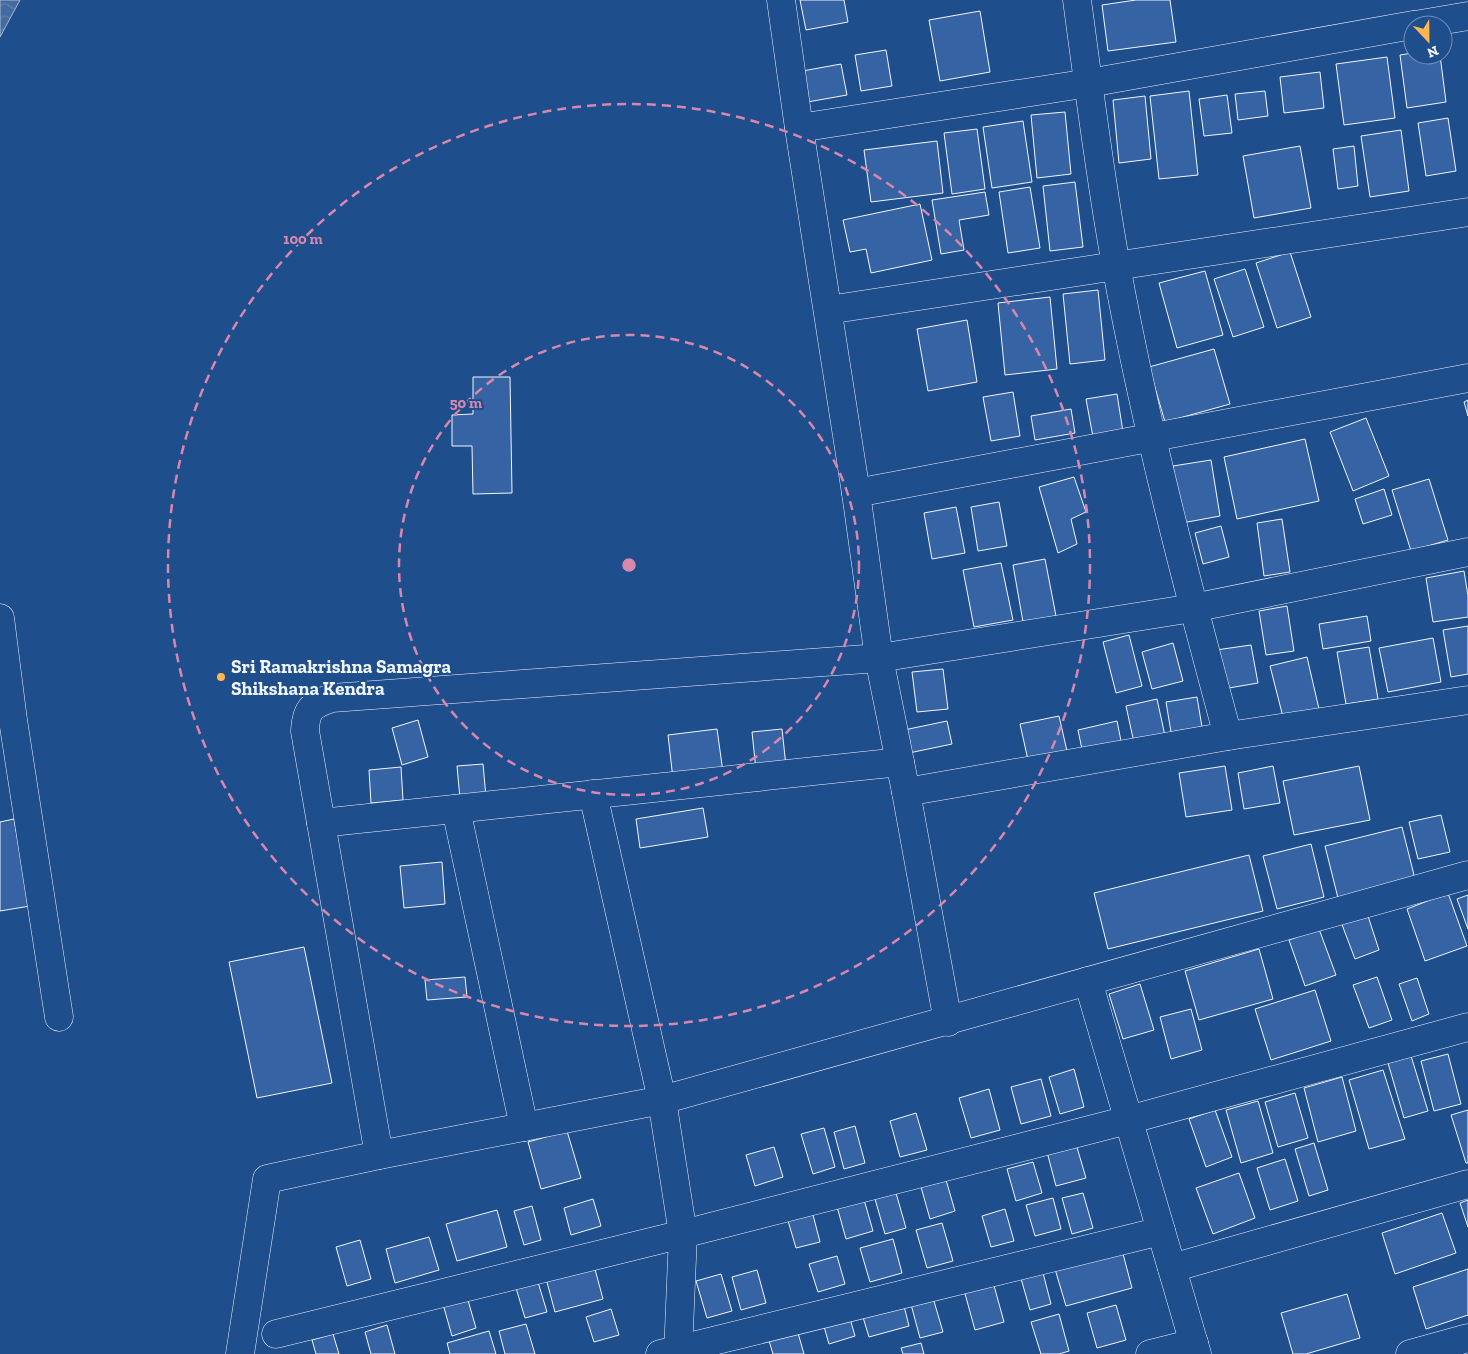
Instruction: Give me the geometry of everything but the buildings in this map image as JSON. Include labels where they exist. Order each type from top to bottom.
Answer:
[{"type":"street","points":[[781,0],[856,493],[879,658],[906,792],[948,1022]]},
{"type":"street","points":[[1077,0],[1116,265],[1152,437],[1228,736]]},
{"type":"street","points":[[1453,18],[1468,16]]},
{"type":"street","points":[[799,128],[1088,83],[1403,27]]},
{"type":"street","points":[[828,310],[1468,212]]},
{"type":"street","points":[[856,493],[1468,378]]},
{"type":"street","points":[[380,1155],[304,731],[310,708],[319,702],[332,698],[879,658],[1194,608],[1468,552]]},
{"type":"street","points":[[0,618],[13,720],[60,1017]]},
{"type":"street","points":[[906,792],[1228,736],[1468,700]]},
{"type":"street","points":[[321,823],[900,762]]},
{"type":"street","points":[[593,794],[662,1100],[683,1234],[672,1353],[1161,1230]]},
{"type":"street","points":[[456,809],[524,1127]]},
{"type":"street","points":[[240,1354],[267,1179],[662,1100],[948,1022],[1468,875]]},
{"type":"street","points":[[1088,981],[1195,1349],[1150,1354]]},
{"type":"street","points":[[276,1334],[683,1234],[1128,1120],[1468,1027]]},
{"type":"street","points":[[1172,1268],[1468,1184]]},
{"type":"street","points":[[1410,1354],[1468,1338]]},
{"type":"water","points":[[0,0],[20,0],[0,37]]},
{"type":"place","name":"Sri Ramakrishna Samagra Shikshana Kendra","points":[[221,677]]}]
